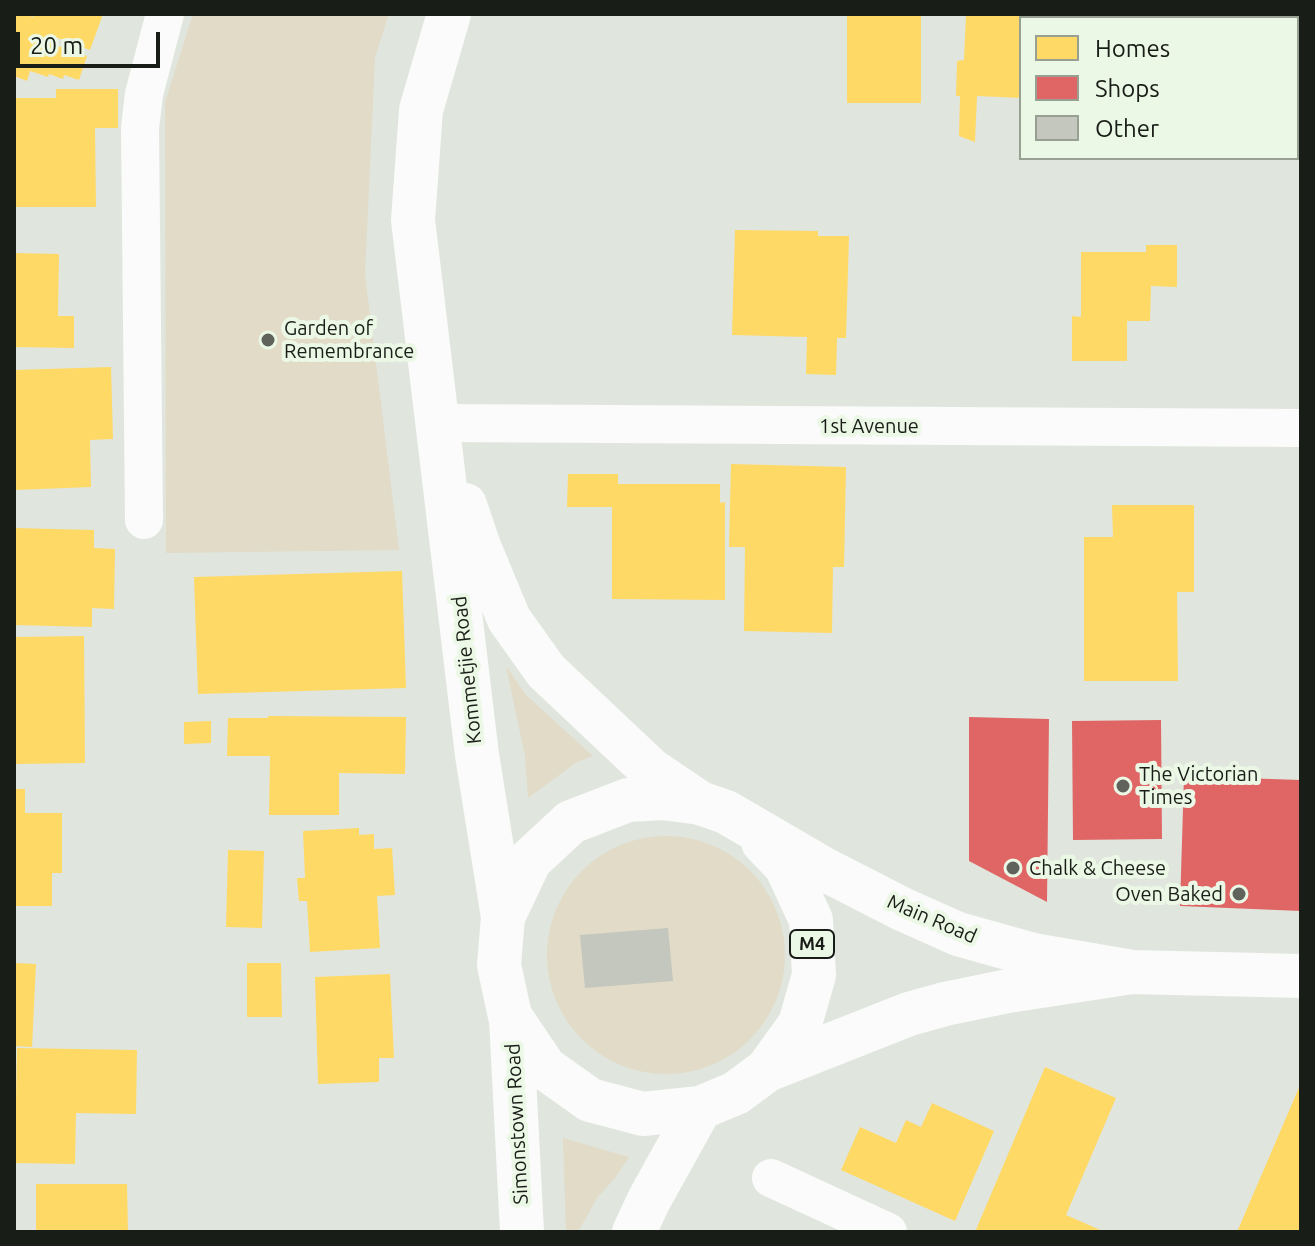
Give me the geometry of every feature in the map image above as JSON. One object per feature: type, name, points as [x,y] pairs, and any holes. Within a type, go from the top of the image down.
[{"type":"main road","name":"Kommetjie Road","points":[[449,14],[421,110],[413,220],[477,755],[503,917]]},
{"type":"main road","name":"Kommetjie Road","points":[[436,423],[478,544],[509,619],[518,632],[546,671],[595,719],[651,770],[700,803]]},
{"type":"main road","name":"Main Road","points":[[1132,972],[1008,991],[909,1014],[767,1070],[736,1093],[700,1108],[643,1114],[590,1100],[545,1068],[510,1016],[499,965],[503,917],[530,860],[571,822],[628,800],[663,798],[700,803],[726,812],[902,909],[958,934],[1033,955],[1132,972],[1301,976]]},
{"type":"main road","name":"Main Road","points":[[747,826],[786,866],[811,920],[814,975],[800,1024],[767,1070]]},
{"type":"main road","name":"Simonstown Road","points":[[510,1016],[522,1232]]},
{"type":"main road","points":[[634,1232],[700,1108]]},
{"type":"street","points":[[144,520],[140,128],[144,94],[165,14]]},
{"type":"street","name":"1st Avenue","points":[[436,423],[1301,428]]},
{"type":"street","points":[[771,1178],[888,1232]]},
{"type":"shaded area","points":[[193,14],[389,14],[375,57],[365,274],[399,550],[166,553],[165,102]]},
{"type":"shaded area","points":[[506,666],[526,695],[593,756],[577,762],[528,798],[525,756]]},
{"type":"shaded area","points":[[666,836],[689,838],[712,845],[750,871],[776,909],[783,932],[783,978],[776,1001],[750,1039],[712,1065],[689,1072],[666,1074],[643,1072],[620,1065],[582,1039],[556,1001],[549,978],[547,955],[549,932],[556,909],[582,871],[620,845],[643,838]]},
{"type":"shaded area","points":[[563,1138],[629,1157],[597,1198],[578,1232],[566,1232]]},
{"type":"building: Homes","points":[[14,14],[33,17],[35,14],[103,14],[90,50],[55,37],[52,44],[87,56],[79,80],[64,75],[63,79],[49,74],[48,77],[30,71],[27,81],[14,76]]},
{"type":"building: Homes","points":[[847,14],[921,14],[921,103],[847,103]]},
{"type":"building: Homes","points":[[966,14],[1040,14],[1019,16],[1019,98],[977,96],[975,142],[959,136],[957,61],[964,60]]},
{"type":"building: Homes","points":[[1080,14],[1173,14],[1173,16]]},
{"type":"building: Homes","points":[[1192,14],[1284,14],[1284,16]]},
{"type":"building: Homes","points":[[56,89],[118,89],[118,128],[95,128],[96,207],[14,207],[14,98],[56,98]]},
{"type":"building: Homes","points":[[1299,111],[1301,111],[1299,157]]},
{"type":"building: Homes","points":[[735,230],[818,231],[818,236],[849,236],[846,338],[837,338],[836,375],[806,374],[807,337],[732,335]]},
{"type":"building: Homes","points":[[1146,245],[1177,245],[1177,287],[1151,286],[1150,321],[1127,321],[1127,361],[1072,361],[1072,316],[1081,317],[1081,252],[1146,252]]},
{"type":"building: Homes","points":[[14,253],[59,254],[58,316],[74,316],[74,348],[14,347]]},
{"type":"building: Homes","points":[[111,367],[113,439],[90,440],[91,487],[14,490],[14,370]]},
{"type":"building: Homes","points":[[731,464],[846,467],[844,567],[833,567],[832,633],[744,631],[745,547],[729,547]]},
{"type":"building: Homes","points":[[568,474],[618,474],[618,484],[720,484],[720,503],[725,502],[725,600],[612,599],[612,507],[567,507]]},
{"type":"building: Homes","points":[[1112,505],[1194,505],[1194,592],[1177,592],[1178,681],[1084,681],[1084,537],[1113,537]]},
{"type":"building: Homes","points":[[14,528],[94,530],[94,548],[115,549],[114,609],[92,608],[92,627],[14,625]]},
{"type":"building: Homes","points":[[402,571],[406,688],[198,694],[194,577]]},
{"type":"building: Homes","points":[[84,636],[85,763],[14,764],[14,637]]},
{"type":"building: Homes","points":[[406,717],[405,774],[339,773],[339,815],[269,815],[270,756],[227,756],[228,718]]},
{"type":"building: Homes","points":[[211,721],[211,743],[184,744],[184,722]]},
{"type":"building: Homes","points":[[14,789],[25,789],[25,813],[62,813],[62,873],[52,873],[52,906],[14,906]]},
{"type":"building: Homes","points":[[359,828],[359,835],[374,834],[374,849],[392,848],[395,895],[377,896],[380,948],[310,952],[307,901],[299,901],[297,878],[305,878],[303,831]]},
{"type":"building: Homes","points":[[228,850],[264,851],[262,928],[226,927]]},
{"type":"building: Homes","points":[[14,963],[36,964],[32,1047],[14,1046]]},
{"type":"building: Homes","points":[[247,963],[281,963],[282,1017],[247,1017]]},
{"type":"building: Homes","points":[[390,974],[394,1058],[379,1058],[379,1082],[318,1084],[315,977]]},
{"type":"building: Homes","points":[[17,1048],[137,1050],[136,1114],[76,1113],[75,1164],[14,1163]]},
{"type":"building: Homes","points":[[1045,1067],[1116,1098],[1066,1215],[1105,1232],[975,1232]]},
{"type":"building: Homes","points":[[1301,1083],[1301,1232],[1237,1232]]},
{"type":"building: Homes","points":[[932,1103],[994,1131],[955,1221],[841,1170],[860,1127],[896,1143],[906,1120],[921,1127]]},
{"type":"building: Homes","points":[[36,1184],[127,1184],[128,1232],[36,1232]]},
{"type":"building: Shops","points":[[969,717],[1049,719],[1047,902],[969,861]]},
{"type":"building: Shops","points":[[1161,720],[1162,839],[1073,840],[1072,721]]},
{"type":"building: Shops","points":[[1184,776],[1301,780],[1301,911],[1180,906]]},
{"type":"building: Other","points":[[668,928],[673,981],[585,988],[580,935]]},
{"type":"place","name":"Garden of Remembrance","points":[[268,340]]},
{"type":"place","name":"The Victorian Times","points":[[1123,786]]},
{"type":"place","name":"Chalk & Cheese","points":[[1013,868]]},
{"type":"place","name":"Oven Baked","points":[[1239,894]]}]
